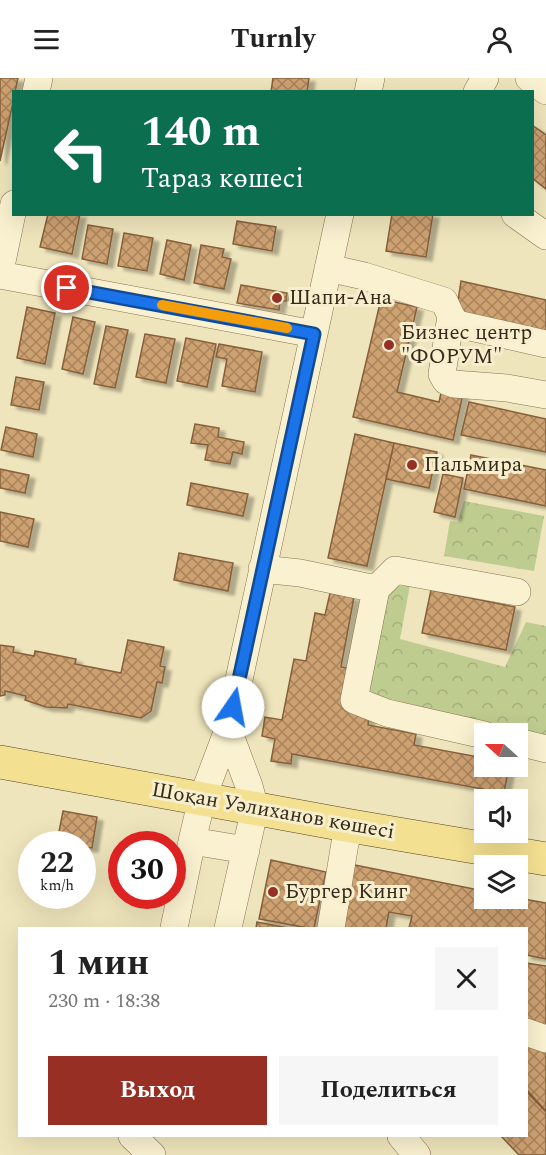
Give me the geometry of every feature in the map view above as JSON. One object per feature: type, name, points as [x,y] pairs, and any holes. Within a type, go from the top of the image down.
[{"type":"main road","name":"Шоқан Уәлиханов көшесі","points":[[0,762],[546,859]]},
{"type":"street","points":[[529,78],[546,91]]},
{"type":"street","points":[[12,214],[0,273],[314,334]]},
{"type":"street","points":[[174,927],[202,799],[228,730],[340,216]]},
{"type":"street","points":[[518,216],[546,236]]},
{"type":"street","points":[[328,268],[364,276],[444,301],[457,324],[546,344]]},
{"type":"street","points":[[451,316],[442,374],[446,381],[454,384],[546,394]]},
{"type":"street","points":[[262,569],[300,573],[376,589]]},
{"type":"street","points":[[474,733],[387,713],[354,700],[376,589],[395,570],[517,592]]},
{"type":"street","points":[[228,730],[255,808],[228,927]]},
{"type":"street","points":[[528,744],[546,749]]},
{"type":"street","points":[[331,927],[345,843],[351,826]]},
{"type":"street","points":[[192,841],[246,850]]},
{"type":"street","points":[[528,1033],[546,1039]]},
{"type":"street","points":[[128,1155],[132,1137]]},
{"type":"street","points":[[133,1137],[152,1155]]},
{"type":"street","points":[[402,1137],[417,1155]]},
{"type":"green space","points":[[464,501],[544,516],[534,571],[444,556],[450,521],[458,522]]},
{"type":"green space","points":[[410,585],[400,639],[505,667],[526,622],[546,626],[546,739],[528,734],[528,723],[484,723],[363,692],[384,588]]},
{"type":"building","points":[[0,78],[18,78],[15,90],[12,90],[12,107],[0,161]]},
{"type":"building","points":[[273,78],[309,78],[307,90],[271,90]]},
{"type":"building","points":[[534,126],[546,135],[546,189],[534,180]]},
{"type":"building","points":[[48,216],[80,216],[72,254],[40,247]]},
{"type":"building","points":[[392,216],[433,216],[426,257],[386,251]]},
{"type":"building","points":[[237,221],[276,227],[272,251],[233,244]]},
{"type":"building","points":[[88,225],[113,229],[107,264],[82,259]]},
{"type":"building","points":[[124,233],[153,238],[147,271],[118,266]]},
{"type":"building","points":[[167,240],[191,245],[184,280],[160,274]]},
{"type":"building","points":[[201,245],[224,249],[222,257],[231,259],[224,289],[194,283]]},
{"type":"building","points":[[461,281],[546,300],[546,334],[456,314]]},
{"type":"building","points":[[241,285],[287,293],[286,301],[280,301],[279,310],[237,303]]},
{"type":"building","name":"Бизнес центр \"ФОРУМ\"","points":[[381,299],[417,307],[397,392],[439,402],[443,384],[464,389],[453,440],[353,417]]},
{"type":"building","points":[[27,307],[55,313],[45,364],[17,358]]},
{"type":"building","points":[[73,317],[95,322],[83,374],[62,369]]},
{"type":"building","points":[[106,326],[128,330],[115,388],[94,384]]},
{"type":"building","points":[[145,334],[175,339],[166,383],[136,377]]},
{"type":"building","points":[[186,338],[216,344],[207,387],[177,381]]},
{"type":"building","points":[[219,344],[262,352],[255,392],[222,386],[227,359],[216,357]]},
{"type":"building","points":[[16,377],[44,382],[39,410],[11,405]]},
{"type":"building","points":[[469,402],[546,419],[546,452],[461,435]]},
{"type":"building","points":[[195,424],[219,428],[218,437],[244,442],[242,454],[233,452],[230,464],[205,460],[208,445],[191,443]]},
{"type":"building","points":[[6,427],[37,434],[33,457],[1,450]]},
{"type":"building","points":[[355,434],[394,443],[367,566],[328,558]]},
{"type":"building","name":"Пальмира","points":[[394,443],[437,452],[429,488],[386,479]]},
{"type":"building","points":[[471,455],[546,470],[546,506],[464,489]]},
{"type":"building","points":[[0,469],[29,475],[25,493],[0,488]]},
{"type":"building","points":[[443,474],[463,478],[455,517],[434,512]]},
{"type":"building","points":[[191,483],[248,494],[243,516],[187,505]]},
{"type":"building","points":[[0,512],[34,519],[28,547],[0,541]]},
{"type":"building","points":[[179,553],[233,563],[228,591],[174,580]]},
{"type":"building","points":[[431,590],[515,607],[506,650],[422,633]]},
{"type":"building","points":[[330,593],[354,597],[341,667],[353,669],[370,714],[368,725],[416,734],[414,745],[474,756],[474,777],[507,777],[505,789],[482,789],[292,754],[291,764],[271,761],[275,739],[262,736],[265,717],[282,720],[294,659],[306,661],[315,613],[325,615]]},
{"type":"building","points":[[128,640],[164,647],[160,666],[165,667],[162,683],[157,682],[151,711],[141,718],[68,704],[67,708],[46,707],[25,700],[26,696],[5,691],[5,695],[0,696],[0,645],[14,647],[13,652],[34,656],[35,651],[76,659],[75,664],[121,673]]},
{"type":"building","points":[[63,811],[97,817],[95,831],[59,831]]},
{"type":"building","points":[[271,860],[326,872],[314,927],[259,919]]},
{"type":"building","points":[[350,864],[474,889],[474,909],[528,909],[528,900],[546,903],[546,959],[528,955],[528,927],[409,927],[412,916],[389,912],[386,927],[337,927]]},
{"type":"building","points":[[257,922],[283,927],[256,927]]},
{"type":"building","points":[[528,963],[546,966],[546,1111],[528,1091]]},
{"type":"building","points":[[528,1093],[546,1112],[546,1155],[519,1155],[502,1137],[528,1137]]},
{"type":"slow traffic","points":[[162,305],[287,328]]},
{"type":"place","name":"Шапи-Ана","points":[[277,298]]},
{"type":"place","name":"Бизнес центр \"ФОРУМ\"","points":[[389,345]]},
{"type":"place","name":"Пальмира","points":[[412,465]]},
{"type":"place","name":"Бургер Кинг","points":[[273,892]]},
{"type":"route","points":[[67,288],[314,334],[233,707]]}]
